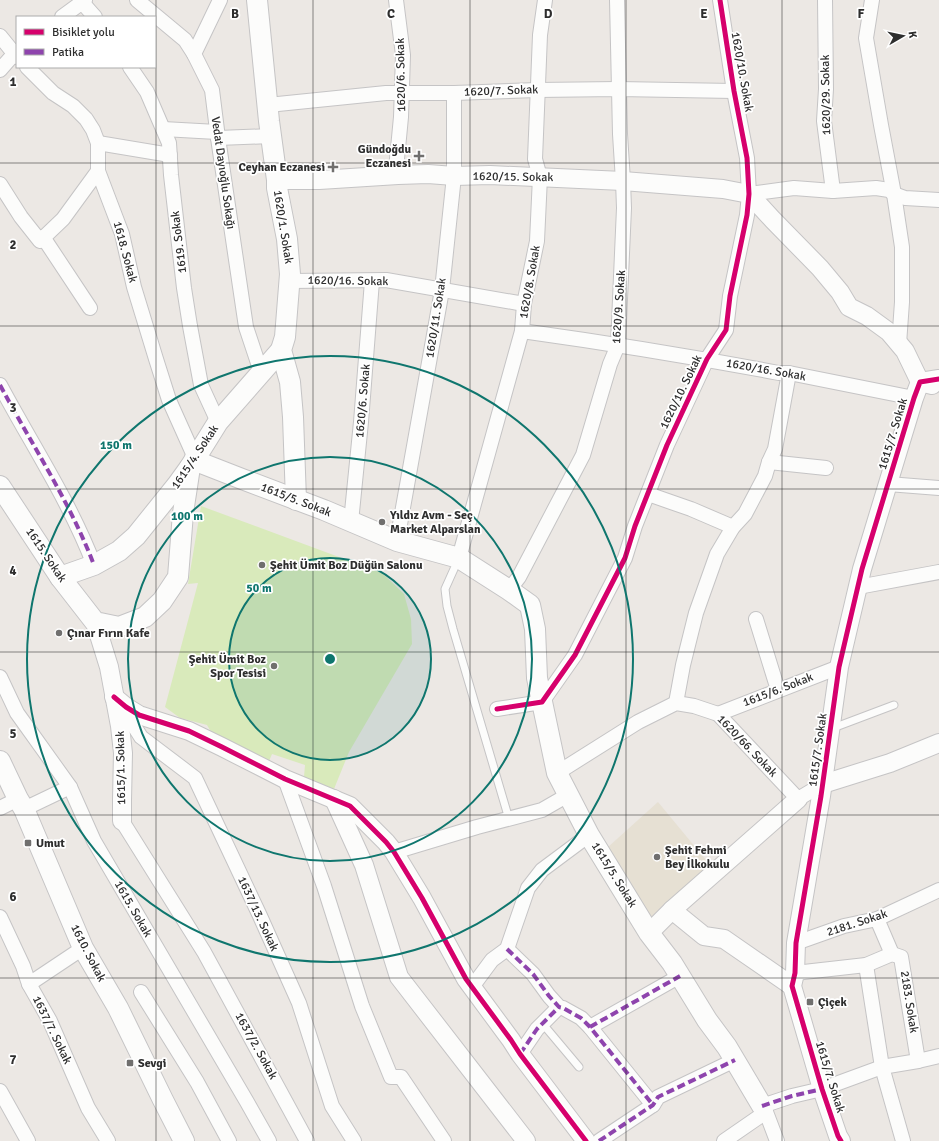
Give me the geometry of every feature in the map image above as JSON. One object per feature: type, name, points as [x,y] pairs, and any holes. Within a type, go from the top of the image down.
[{"type":"main road","name":"1620/1. Sokak","points":[[257,0],[277,188],[287,239],[290,274],[285,337],[280,350]]},
{"type":"main road","name":"1615/4. Sokak","points":[[60,577],[94,565],[119,551],[136,536],[157,511],[193,462],[218,422],[280,350]]},
{"type":"main road","points":[[280,350],[290,382],[293,417],[296,500]]},
{"type":"main road","name":"1615/5. Sokak","points":[[193,462],[201,463],[324,510],[397,540],[459,558],[510,590],[530,605],[535,629],[538,678],[557,773],[590,835],[649,933],[672,963],[707,1020],[727,1047],[764,1109]]},
{"type":"main road","points":[[95,622],[119,627],[145,617],[162,601],[178,577],[184,513],[193,462]]},
{"type":"main road","name":"1615. Sokak","points":[[0,486],[60,577],[95,622]]},
{"type":"main road","name":"1610. Sokak","points":[[0,761],[21,804],[83,948],[118,1008],[184,1141]]},
{"type":"street","name":"Vedat Dayıoğlu Sokağı","points":[[137,0],[185,40],[194,54],[212,90],[217,134],[246,327],[261,372]]},
{"type":"street","points":[[194,54],[220,0]]},
{"type":"street","name":"1620/6. Sokak","points":[[396,0],[403,55],[401,117],[396,169],[398,175]]},
{"type":"street","name":"1620/8. Sokak","points":[[459,558],[522,331],[524,304],[537,241],[540,177],[535,159],[537,90],[540,34],[545,0]]},
{"type":"street","name":"1620/9. Sokak","points":[[510,590],[519,577],[583,455],[610,364],[618,344],[623,263],[624,181],[618,89],[617,0]]},
{"type":"street","name":"1620/10. Sokak","points":[[542,702],[575,655],[625,558],[635,526],[667,444],[707,359],[726,330],[730,296],[750,194],[747,158],[734,91],[720,0]]},
{"type":"street","name":"1620/29. Sokak","points":[[825,0],[826,89],[824,121],[833,190]]},
{"type":"street","points":[[872,0],[866,38],[902,247],[902,302],[899,344]]},
{"type":"street","points":[[63,16],[83,1],[94,16]]},
{"type":"street","points":[[0,36],[16,54],[0,70]]},
{"type":"street","name":"1618. Sokak","points":[[28,68],[53,93],[72,106],[86,119],[93,130],[98,143],[98,171],[122,234],[134,287],[169,400],[193,462]]},
{"type":"street","name":"1619. Sokak","points":[[131,68],[148,92],[169,143],[184,288],[201,385],[218,422]]},
{"type":"street","name":"1620/7. Sokak","points":[[268,105],[386,93],[618,89],[734,91]]},
{"type":"street","name":"1620/11. Sokak","points":[[397,540],[442,290],[454,176],[454,93]]},
{"type":"street","points":[[163,129],[217,134],[271,136]]},
{"type":"street","points":[[98,143],[170,155]]},
{"type":"street","points":[[42,239],[63,219],[98,171]]},
{"type":"street","name":"1620/15. Sokak","points":[[277,180],[319,180],[428,174],[454,176],[490,175],[624,181],[723,189],[750,194],[794,188],[833,190],[876,188],[889,190],[904,198],[939,200]]},
{"type":"street","points":[[0,184],[21,217],[42,239],[90,308]]},
{"type":"street","points":[[750,194],[820,268],[840,292],[849,307],[867,316],[889,332],[905,351],[917,390]]},
{"type":"street","name":"1620/6. Sokak","points":[[351,522],[361,422],[372,280]]},
{"type":"street","name":"1620/16. Sokak","points":[[290,281],[386,280],[524,304]]},
{"type":"street","name":"1620/16. Sokak","points":[[522,331],[618,344],[779,373],[789,373],[917,390]]},
{"type":"street","points":[[557,773],[638,722],[676,703],[683,665],[696,613],[717,554],[752,502],[765,476],[775,449],[789,373]]},
{"type":"street","points":[[917,390],[939,379]]},
{"type":"street","points":[[0,386],[66,504],[94,565]]},
{"type":"street","points":[[917,390],[939,388]]},
{"type":"street","name":"1615/7. Sokak","points":[[842,1141],[838,1136],[822,1089],[793,980],[796,943],[823,784],[839,667],[862,569],[917,390]]},
{"type":"street","points":[[769,462],[826,468]]},
{"type":"street","points":[[888,484],[939,488]]},
{"type":"street","points":[[648,494],[691,509],[734,527]]},
{"type":"street","points":[[858,588],[939,572]]},
{"type":"street","points":[[756,619],[778,690]]},
{"type":"street","name":"1615/1. Sokak","points":[[95,622],[109,667],[120,726],[123,753],[122,821]]},
{"type":"street","name":"1615/6. Sokak","points":[[718,714],[839,667]]},
{"type":"street","name":"1615. Sokak","points":[[0,677],[17,713],[70,786],[94,841],[248,1102],[269,1141]]},
{"type":"street","points":[[114,697],[130,710],[139,715],[188,731],[285,779],[350,806],[394,852],[422,898],[472,988],[586,1141]]},
{"type":"street","points":[[497,709],[542,702]]},
{"type":"street","name":"1620/66. Sokak","points":[[676,703],[694,706],[718,714],[798,799]]},
{"type":"street","name":"1637/13. Sokak","points":[[130,710],[134,726],[141,737],[195,778],[260,916],[298,1003],[332,1106],[354,1141]]},
{"type":"street","points":[[649,933],[672,910],[798,799],[823,784],[890,763],[939,743]]},
{"type":"street","points":[[285,779],[324,886],[362,1006],[391,1077],[401,1077],[444,1141]]},
{"type":"street","points":[[0,808],[21,804],[70,786]]},
{"type":"street","points":[[394,852],[477,827],[542,810],[568,795]]},
{"type":"street","points":[[334,799],[364,865],[399,977],[526,1141]]},
{"type":"street","name":"1637/2. Sokak","points":[[122,821],[204,952],[307,1141]]},
{"type":"street","points":[[472,988],[492,960],[507,949],[528,888],[542,870],[590,835]]},
{"type":"street","name":"2181. Sokak","points":[[796,943],[844,926],[877,919],[939,890]]},
{"type":"street","points":[[672,910],[704,936],[724,939],[793,980],[866,965],[892,954],[877,919]]},
{"type":"street","name":"1637/7. Sokak","points":[[0,917],[23,966],[29,984],[50,1021],[88,1108],[108,1141]]},
{"type":"street","points":[[29,984],[83,948]]},
{"type":"street","points":[[507,949],[533,974],[559,1007],[581,1018],[590,1026],[653,1105]]},
{"type":"street","name":"2183. Sokak","points":[[892,954],[901,957],[918,1061]]},
{"type":"street","points":[[866,965],[882,1067],[903,1141]]},
{"type":"street","points":[[590,1026],[680,976]]},
{"type":"street","points":[[141,992],[198,1082],[230,1141]]},
{"type":"street","points":[[520,1054],[537,1029],[559,1007]]},
{"type":"street","points":[[724,1141],[764,1109],[792,1096],[822,1089],[882,1067],[939,1056]]},
{"type":"street","points":[[599,1141],[653,1105],[658,1097],[735,1060]]},
{"type":"street","points":[[0,1091],[28,1141]]},
{"type":"street","name":"1615/5. Sokak","points":[[764,1109],[777,1141]]},
{"type":"lane","points":[[459,558],[445,589],[447,606],[509,819]]},
{"type":"lane","points":[[830,729],[894,705]]},
{"type":"lane","points":[[542,1023],[579,1067]]},
{"type":"shaded area","name":"Şehit Fehmi Bey İlkokulu","points":[[658,802],[710,865],[653,926],[607,848]]},
{"type":"green space","points":[[201,506],[382,573],[404,594],[411,619],[412,644],[349,752],[334,789],[304,777],[305,765],[272,754],[267,766],[214,737],[207,725],[180,718],[165,707],[198,583],[188,584]]},
{"type":"marked path","points":[[0,385],[62,496],[74,519],[94,565]]},
{"type":"marked path","points":[[507,949],[533,974],[559,1007],[581,1018],[590,1027],[653,1105]]},
{"type":"marked path","points":[[590,1027],[680,976]]},
{"type":"marked path","points":[[520,1054],[537,1029],[559,1007]]},
{"type":"marked path","points":[[599,1141],[653,1105],[658,1097],[735,1060]]},
{"type":"marked path","points":[[762,1106],[792,1096],[822,1089]]},
{"type":"cycle path","points":[[497,709],[542,702],[575,655],[625,558],[635,526],[667,445],[707,359],[726,330],[730,296],[747,215],[749,194],[747,158],[734,91],[720,0]]},
{"type":"cycle path","points":[[841,1141],[822,1089],[792,986],[795,973],[796,943],[821,796],[839,667],[862,569],[920,382],[939,379]]},
{"type":"cycle path","points":[[114,697],[139,715],[189,731],[285,779],[350,806],[394,852],[422,898],[466,979],[520,1054],[586,1141]]},
{"type":"place","name":"Gündoğdu Eczanesi","points":[[419,156]]},
{"type":"place","name":"Ceyhan Eczanesi","points":[[333,167]]},
{"type":"place","name":"Yıldız Avm - Seç Market Alparslan","points":[[382,522]]},
{"type":"place","name":"Şehit Ümit Boz Düğün Salonu","points":[[262,565]]},
{"type":"place","name":"Çınar Fırın Kafe","points":[[59,633]]},
{"type":"place","name":"Şehit Ümit Boz Spor Tesisi","points":[[274,666]]},
{"type":"place","name":"Umut","points":[[28,843]]},
{"type":"place","name":"Şehit Fehmi Bey İlkokulu","points":[[657,857]]},
{"type":"place","name":"Çiçek","points":[[810,1002]]},
{"type":"place","name":"Sevgi","points":[[130,1063]]}]
